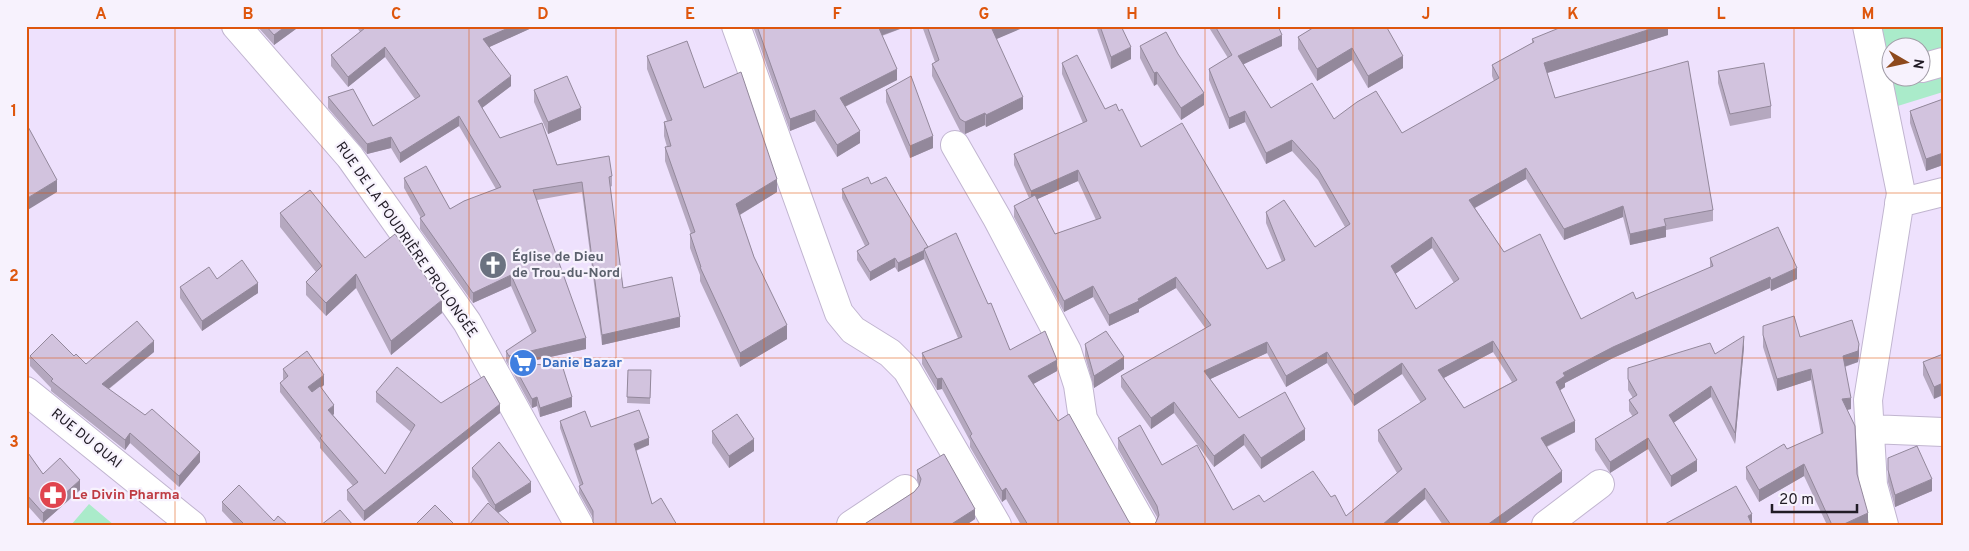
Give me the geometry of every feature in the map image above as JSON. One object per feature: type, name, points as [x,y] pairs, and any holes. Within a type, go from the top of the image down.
[{"type":"street","name":"RUE DE LA POUDRIÈRE PROLONGÉE","points":[[236,26],[350,157],[467,322],[579,525]]},
{"type":"street","points":[[736,26],[839,313],[853,330],[890,353],[907,370],[997,525]]},
{"type":"street","points":[[1867,26],[1882,73]]},
{"type":"street","points":[[1884,525],[1873,485],[1868,400],[1901,193],[1885,88]]},
{"type":"street","points":[[955,145],[1067,350],[1078,385],[1082,420],[1143,525]]},
{"type":"street","points":[[1899,203],[1943,192]]},
{"type":"street","name":"RUE DU QUAI","points":[[26,391],[192,525]]},
{"type":"street","points":[[1870,429],[1943,432]]},
{"type":"street","points":[[1546,525],[1600,484]]},
{"type":"street","points":[[851,525],[906,489]]},
{"type":"green space","points":[[1873,26],[1943,26],[1943,92],[1888,109],[1884,88],[1932,88],[1932,38],[1882,38],[1882,76]]},
{"type":"green space","points":[[89,504],[114,525],[71,525]]},
{"type":"building","points":[[266,26],[286,26],[274,35]]},
{"type":"building","points":[[363,26],[513,26],[483,39],[511,76],[478,101],[500,138],[542,123],[557,165],[609,156],[612,176],[609,177],[623,288],[672,277],[680,317],[602,335],[582,182],[533,190],[586,338],[509,356],[506,351],[536,331],[511,275],[473,293],[420,218],[425,215],[404,178],[426,166],[450,209],[464,201],[501,187],[459,116],[400,153],[391,137],[367,144],[328,97],[353,89],[373,126],[420,96],[385,47],[348,77],[331,55],[365,28]]},
{"type":"building","points":[[757,26],[878,26],[897,69],[840,98],[860,131],[837,145],[815,110],[790,119]]},
{"type":"building","points":[[927,26],[999,26],[992,29],[1023,97],[986,115],[985,113],[965,122],[960,119],[932,64],[939,60]]},
{"type":"building","points":[[1100,26],[1121,26],[1131,47],[1111,57]]},
{"type":"building","points":[[1215,26],[1278,26],[1282,35],[1238,56],[1271,108],[1312,83],[1334,119],[1376,91],[1402,133],[1499,78],[1492,65],[1534,42],[1532,39],[1564,26],[1660,26],[1544,63],[1555,98],[1688,61],[1713,210],[1664,219],[1666,226],[1630,234],[1623,206],[1564,229],[1526,168],[1469,200],[1504,252],[1540,234],[1581,319],[1633,292],[1636,299],[1713,266],[1710,258],[1778,227],[1797,268],[1771,280],[1770,277],[1613,347],[1563,373],[1565,376],[1556,382],[1575,421],[1541,438],[1562,471],[1487,525],[1451,525],[1425,488],[1382,525],[1154,525],[1159,515],[1157,506],[1118,438],[1140,425],[1162,465],[1197,445],[1233,510],[1259,495],[1264,502],[1313,471],[1331,497],[1335,495],[1346,516],[1402,469],[1378,430],[1426,399],[1402,363],[1354,395],[1327,352],[1286,376],[1267,342],[1204,371],[1239,418],[1285,392],[1305,429],[1261,458],[1244,434],[1214,456],[1174,402],[1151,418],[1121,376],[1211,325],[1176,277],[1138,299],[1139,301],[1109,315],[1093,286],[1064,301],[1014,206],[1035,195],[1055,234],[1101,218],[1078,170],[1031,191],[1014,154],[1087,121],[1062,63],[1077,55],[1105,109],[1116,104],[1119,111],[1122,109],[1141,147],[1182,123],[1267,269],[1285,260],[1266,212],[1284,200],[1315,247],[1350,224],[1318,169],[1292,140],[1266,153],[1245,111],[1229,118],[1209,69],[1232,55]],"holes":[[[1432,237],[1459,279],[1416,309],[1391,266]],[[1493,341],[1517,380],[1464,408],[1438,370]]]},
{"type":"building","points":[[1316,26],[1386,26],[1403,56],[1368,76],[1352,48],[1317,69],[1298,37]]},
{"type":"building","points":[[1166,32],[1204,93],[1181,108],[1157,72],[1154,73],[1140,46]]},
{"type":"building","points":[[687,41],[704,88],[741,72],[777,179],[736,204],[754,257],[787,325],[740,353],[700,267],[690,234],[695,232],[665,147],[671,146],[664,122],[672,120],[647,56]]},
{"type":"building","points":[[1764,63],[1771,106],[1730,114],[1718,71]]},
{"type":"building","points":[[567,76],[581,108],[548,122],[534,90]]},
{"type":"building","points":[[911,76],[933,136],[910,146],[886,90]]},
{"type":"building","points":[[1943,99],[1943,153],[1926,159],[1910,111]]},
{"type":"building","points":[[26,123],[57,180],[26,199]]},
{"type":"building","points":[[868,177],[871,184],[886,177],[928,247],[898,263],[895,258],[870,272],[857,251],[869,244],[842,189]]},
{"type":"building","points":[[310,190],[365,258],[395,234],[442,300],[391,341],[356,274],[326,303],[306,282],[322,266],[280,213]]},
{"type":"building","points":[[956,233],[988,304],[991,303],[1010,350],[1045,331],[1057,360],[1028,376],[1058,421],[1069,414],[1129,522],[1133,525],[1028,525],[1006,488],[1002,491],[970,436],[972,434],[942,378],[937,379],[922,353],[962,337],[924,249]]},
{"type":"building","points":[[242,260],[258,283],[202,321],[180,287],[209,267],[217,279]]},
{"type":"building","points":[[1794,316],[1800,337],[1852,320],[1859,344],[1858,351],[1843,356],[1851,398],[1842,399],[1855,426],[1857,474],[1868,513],[1842,525],[1832,525],[1804,464],[1759,490],[1746,467],[1784,444],[1787,449],[1823,433],[1811,369],[1777,379],[1763,335],[1763,326]]},
{"type":"building","points":[[137,321],[154,341],[102,384],[145,415],[152,409],[200,452],[179,476],[130,433],[125,440],[51,381],[53,379],[30,356],[52,334],[74,356],[76,354],[86,364]]},
{"type":"building","points":[[1106,331],[1124,357],[1094,376],[1085,344]]},
{"type":"building","points":[[1744,336],[1735,433],[1711,386],[1669,415],[1697,460],[1671,476],[1648,438],[1610,462],[1595,439],[1638,413],[1629,400],[1637,395],[1628,379],[1628,368],[1710,343],[1715,354]]},
{"type":"building","points":[[307,351],[324,375],[308,387],[312,392],[320,386],[334,405],[328,410],[385,474],[415,425],[376,392],[397,367],[441,403],[484,376],[500,404],[364,511],[347,490],[358,482],[320,438],[322,436],[280,383],[288,376],[283,369]]},
{"type":"building","points":[[1943,354],[1943,383],[1934,387],[1923,362]]},
{"type":"building","points":[[513,364],[562,365],[572,397],[540,408],[537,397],[532,399]]},
{"type":"building","points":[[628,370],[651,370],[650,398],[627,397]]},
{"type":"building","points":[[639,410],[649,438],[634,444],[652,504],[661,498],[677,525],[595,525],[593,522],[593,511],[579,486],[583,484],[560,421],[585,411],[591,427]]},
{"type":"building","points":[[737,414],[754,439],[729,456],[712,431]]},
{"type":"building","points":[[499,442],[531,482],[495,505],[480,478],[472,468]]},
{"type":"building","points":[[1917,446],[1932,479],[1895,495],[1888,470],[1888,458]]},
{"type":"building","points":[[26,450],[43,474],[60,458],[80,480],[43,513],[26,494]]},
{"type":"building","points":[[944,454],[975,509],[950,525],[863,525],[914,492],[919,486],[921,479],[917,470]]},
{"type":"building","points":[[239,485],[274,521],[278,516],[288,525],[245,525],[222,502]]},
{"type":"building","points":[[1736,486],[1752,514],[1748,516],[1752,525],[1663,525]]},
{"type":"building","points":[[488,503],[511,525],[469,525]]},
{"type":"building","points":[[435,505],[455,525],[415,525]]},
{"type":"building","points":[[340,510],[353,525],[321,525]]},
{"type":"place","name":"Église de Dieu de Trou-du-Nord","points":[[493,265]]},
{"type":"place","name":"Danie Bazar","points":[[523,363]]},
{"type":"place","name":"Le Divin Pharma","points":[[53,495]]}]
